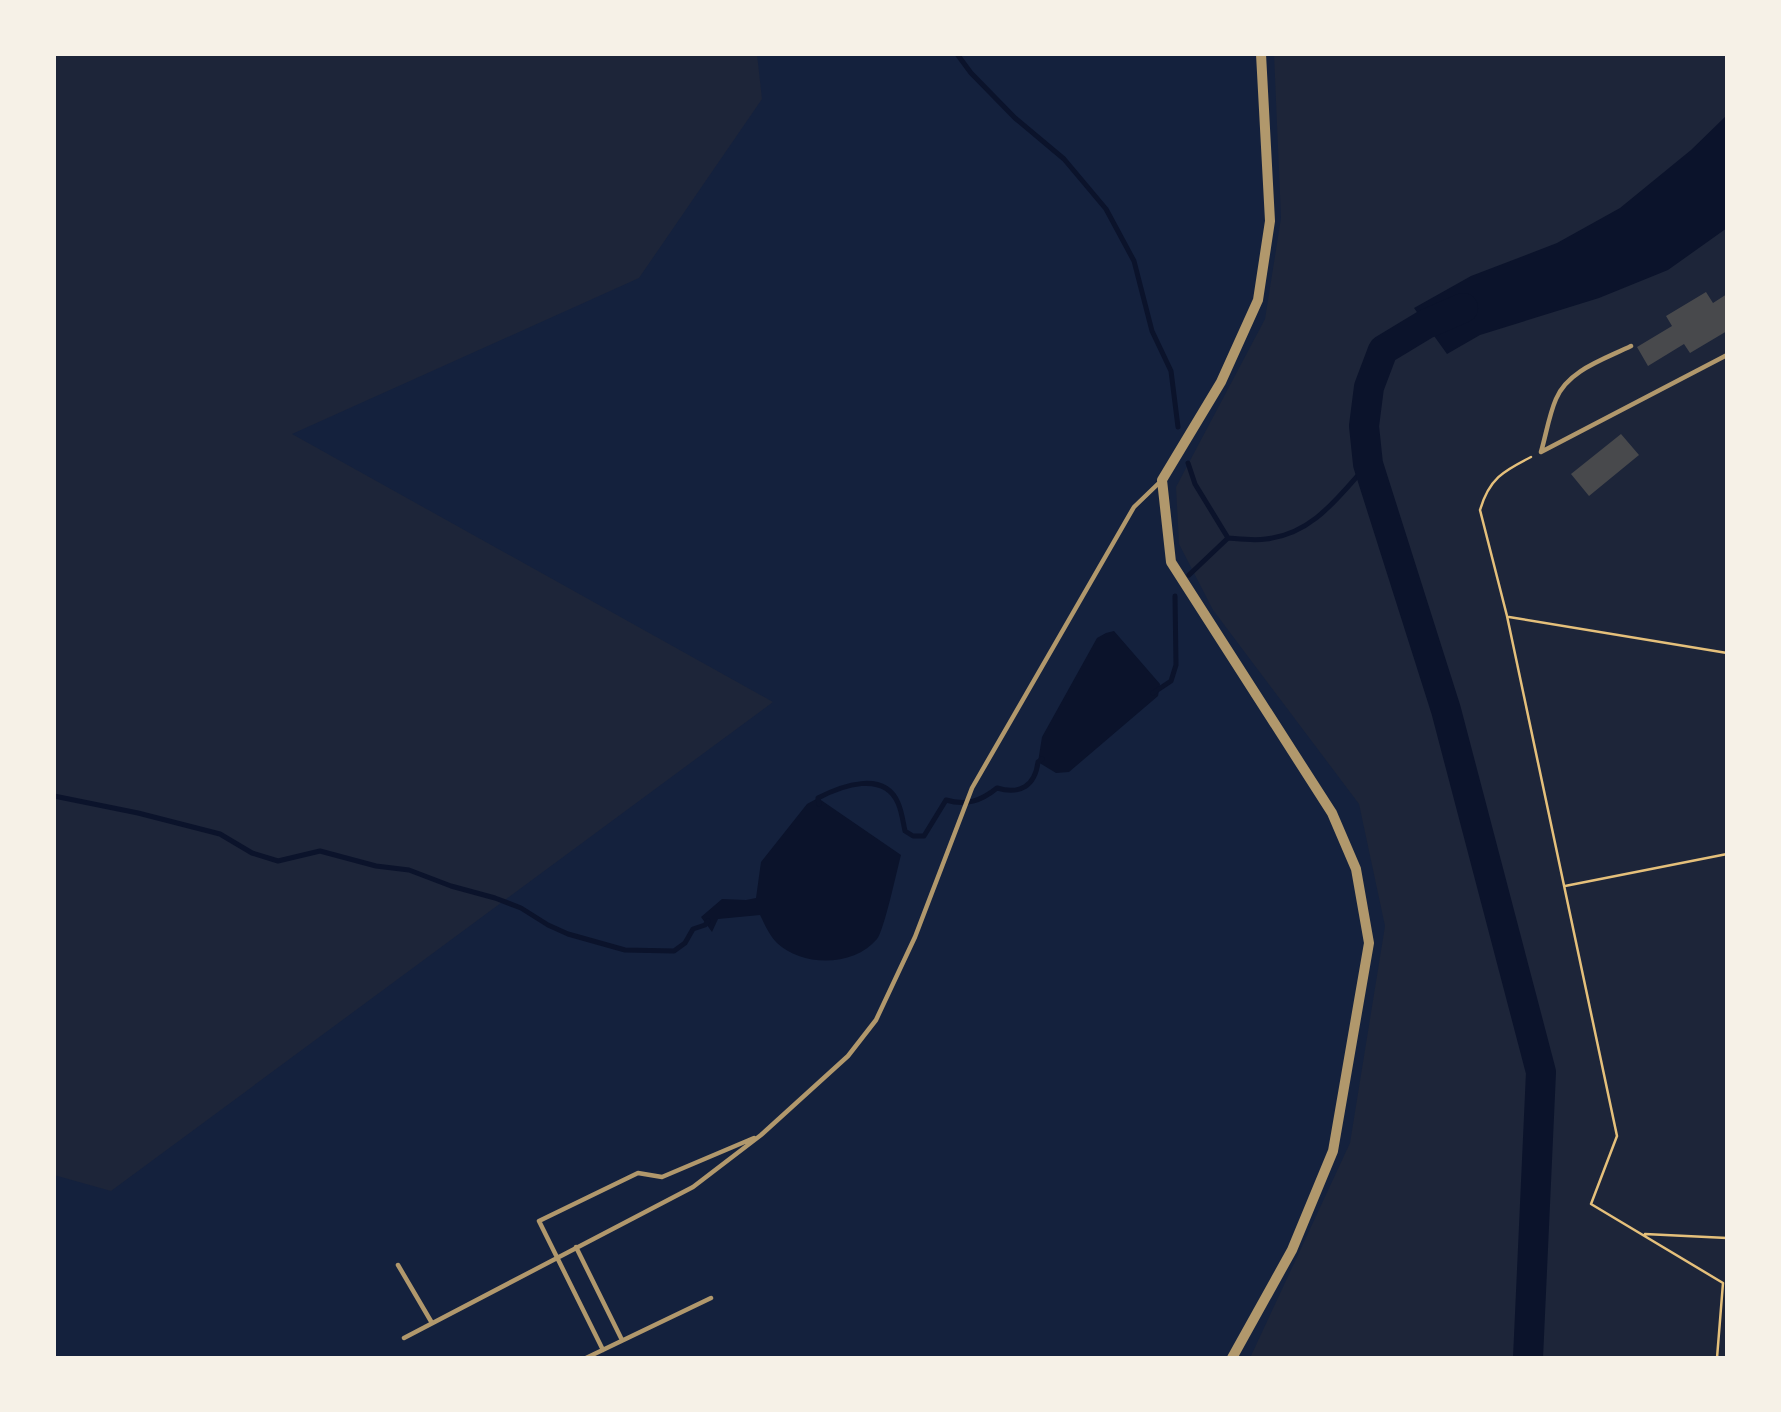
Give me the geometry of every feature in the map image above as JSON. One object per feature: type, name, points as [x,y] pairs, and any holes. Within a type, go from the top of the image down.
[{"type":"street","points":[[1232,1358],[1292,1250],[1332,1151],[1369,943],[1356,869],[1332,813],[1171,562],[1162,480],[1222,382],[1258,300],[1270,221],[1261,54]]},
{"type":"lane","points":[[1541,452],[1556,398],[1566,383],[1578,372],[1631,346]]},
{"type":"lane","points":[[1541,452],[1727,355]]},
{"type":"lane","points":[[404,1338],[693,1187],[761,1135],[848,1056],[876,1020],[915,937],[971,791],[1134,507],[1162,480]]},
{"type":"lane","points":[[603,1350],[539,1221],[638,1173],[662,1177],[761,1135]]},
{"type":"lane","points":[[576,1247],[622,1340]]},
{"type":"lane","points":[[398,1265],[432,1323]]},
{"type":"lane","points":[[586,1358],[710,1298]]},
{"type":"path","points":[[1541,452],[1507,469],[1494,479],[1484,496],[1480,510],[1507,616],[1617,1136],[1591,1204],[1723,1283],[1717,1358]]},
{"type":"path","points":[[1507,616],[1727,653]]},
{"type":"path","points":[[1565,886],[1727,854]]},
{"type":"path","points":[[1642,1234],[1727,1238]]},
{"type":"shaded area","points":[[54,54],[757,54],[762,99],[639,278],[292,434],[773,702],[111,1191],[54,1175]]},
{"type":"shaded area","points":[[1274,54],[1727,54],[1727,1358],[1250,1358],[1350,1143],[1385,926],[1359,804],[1213,610],[1179,544],[1176,487],[1265,319],[1281,218]]},
{"type":"shaded area","points":[[1727,115],[1727,228],[1668,270],[1599,298],[1480,335],[1447,354],[1414,308],[1471,276],[1557,243],[1620,208],[1691,150]]},
{"type":"shaded area","points":[[1114,631],[1160,684],[1158,696],[1069,772],[1056,773],[1038,762],[1042,737],[1097,638]]},
{"type":"shaded area","points":[[818,798],[901,855],[887,913],[877,939],[855,955],[842,959],[814,960],[788,951],[777,943],[760,915],[718,919],[712,932],[701,917],[722,899],[756,898],[761,862],[807,804]]},
{"type":"building","points":[[1706,292],[1713,303],[1727,294],[1727,331],[1690,353],[1684,344],[1648,366],[1637,347],[1672,326],[1666,316]]},
{"type":"building","points":[[1621,434],[1639,455],[1589,496],[1571,474]]},
{"type":"waterway","points":[[957,54],[971,73],[1015,118],[1064,159],[1106,209],[1134,261],[1152,331],[1171,371],[1178,427]]},
{"type":"waterway","points":[[1463,308],[1426,324],[1383,350],[1369,387],[1364,426],[1368,464],[1446,710],[1541,1072],[1528,1358]]},
{"type":"waterway","points":[[1188,463],[1195,484],[1228,538],[1252,540],[1283,536],[1311,522],[1335,501],[1368,464]]},
{"type":"waterway","points":[[1189,575],[1228,538]]},
{"type":"waterway","points":[[1153,693],[1171,681],[1176,665],[1175,596]]},
{"type":"waterway","points":[[819,804],[818,798],[838,789],[861,784],[883,787],[898,803],[905,831],[913,836],[924,836],[946,800],[967,802],[979,799],[997,788],[1013,790],[1025,787],[1034,777],[1038,762],[1042,759]]},
{"type":"waterway","points":[[54,796],[138,813],[220,834],[252,853],[278,861],[320,851],[376,866],[409,870],[521,908],[568,934],[625,950],[674,951],[685,943],[693,929],[705,925],[708,921]]}]
